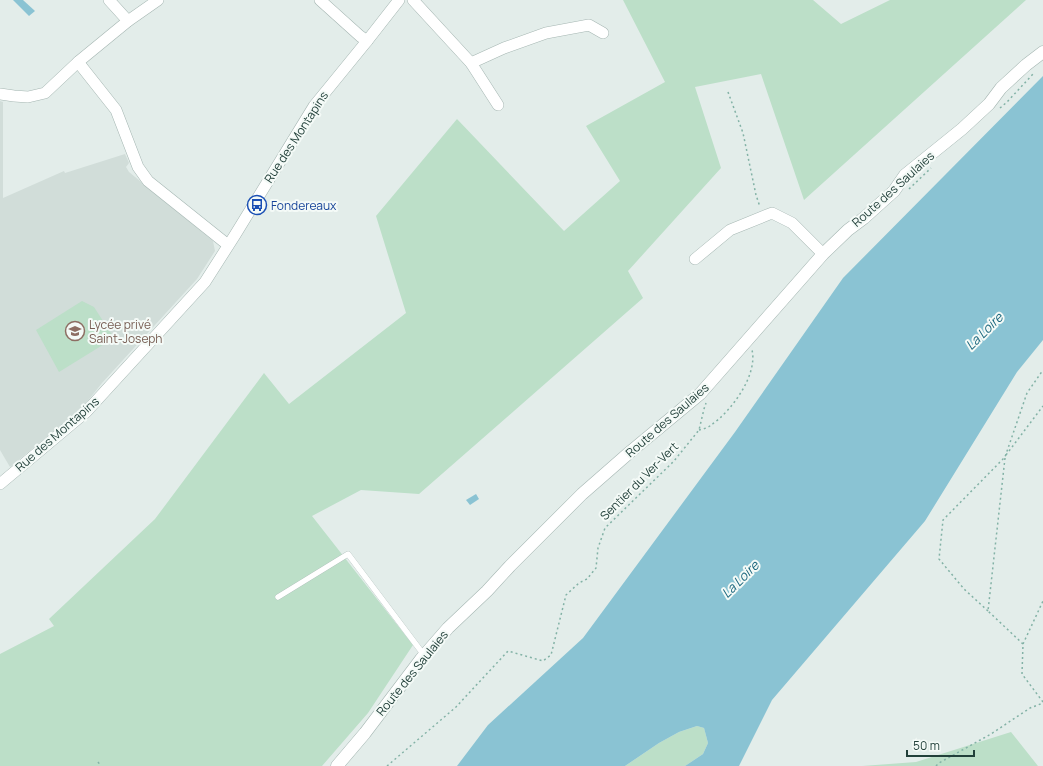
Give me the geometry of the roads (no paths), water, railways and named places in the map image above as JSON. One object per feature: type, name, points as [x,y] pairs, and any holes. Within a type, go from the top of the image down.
[{"type":"street","points":[[109,0],[128,21]]},
{"type":"street","points":[[0,94],[28,97],[45,93],[78,62],[128,21],[158,0]]},
{"type":"street","points":[[320,0],[367,41]]},
{"type":"street","name":"Rue des Montapins","points":[[0,484],[86,412],[205,282],[314,106],[399,0]]},
{"type":"street","points":[[412,0],[471,63],[498,105]]},
{"type":"street","points":[[471,63],[504,48],[546,33],[589,25],[603,33]]},
{"type":"street","name":"Route des Saulaies","points":[[336,766],[365,733],[424,655],[448,628],[582,494],[700,394],[823,254],[848,230],[894,191],[905,175],[962,129],[989,104],[1006,84],[1026,65],[1043,52]]},
{"type":"street","points":[[78,62],[116,110],[138,167],[148,181],[228,245]]},
{"type":"street","points":[[695,259],[730,230],[772,213],[792,223],[823,254]]},
{"type":"lane","points":[[278,597],[348,554],[424,655]]},
{"type":"water","points":[[13,0],[23,0],[35,11],[29,16]]},
{"type":"water","name":"La Loire","points":[[1043,76],[1043,340],[1017,372],[925,521],[772,700],[739,766],[685,766],[703,754],[708,743],[704,728],[697,726],[679,732],[659,743],[625,766],[457,766],[488,725],[583,638],[735,432],[843,278]]},
{"type":"water","points":[[476,494],[479,499],[470,505],[466,500]]},
{"type":"place","name":"Fondereaux","points":[[257,205]]},
{"type":"place","name":"Lycée privé Saint-Joseph","points":[[75,331]]}]
